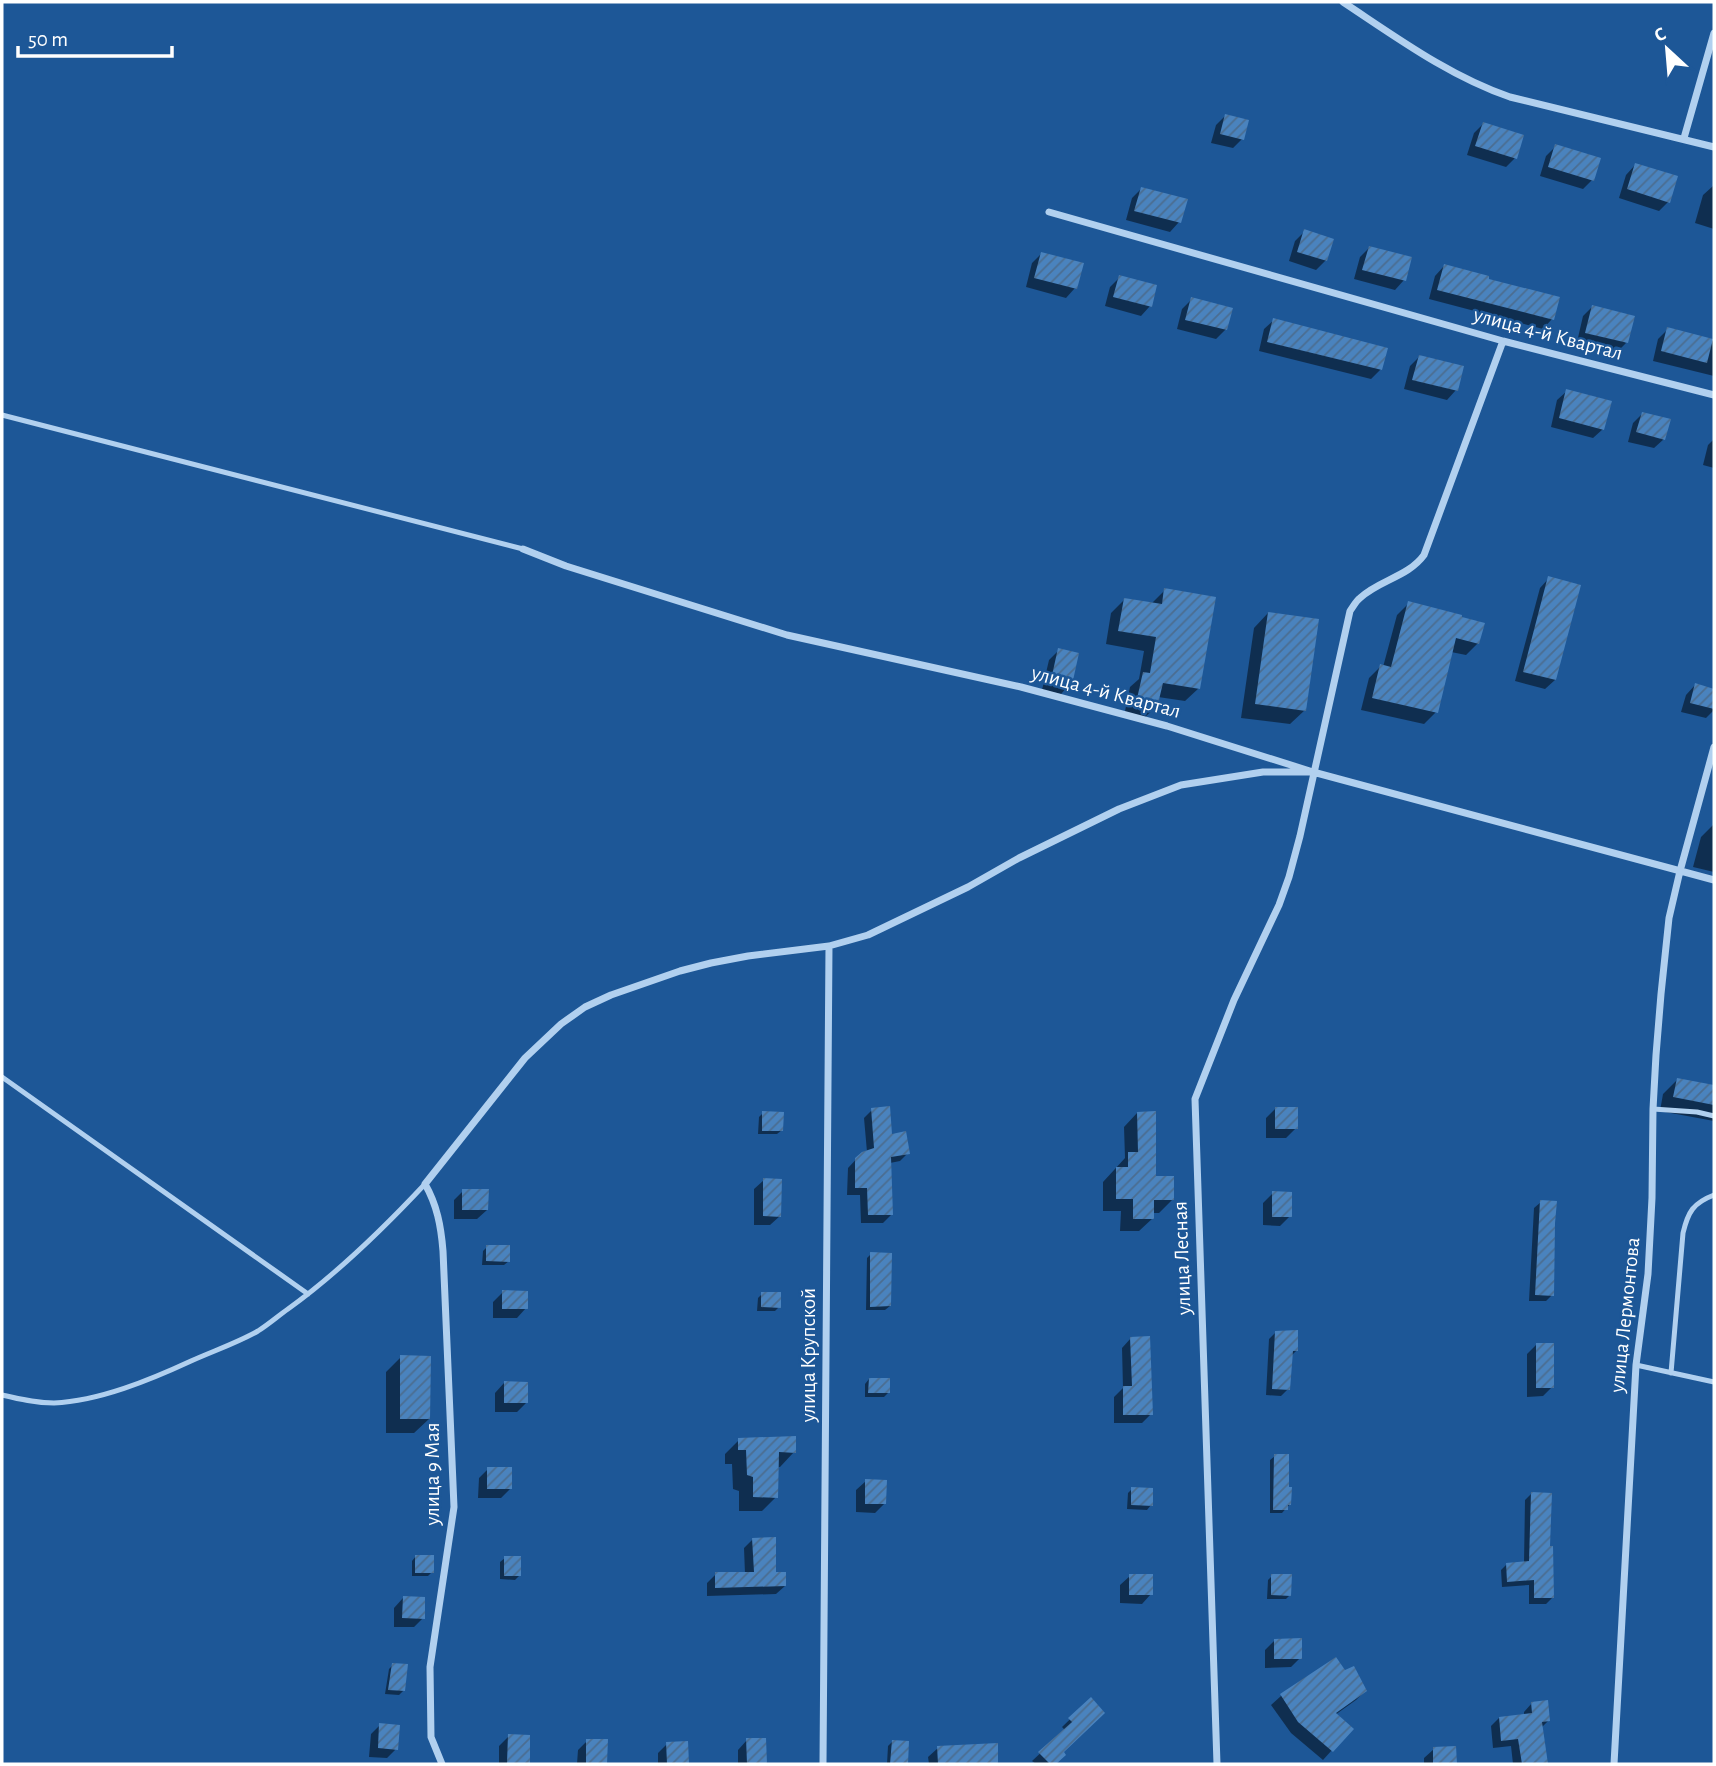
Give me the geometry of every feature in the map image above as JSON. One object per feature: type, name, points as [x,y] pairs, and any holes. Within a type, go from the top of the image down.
[{"type":"street","points":[[1343,2],[1433,61],[1490,90],[1714,146]]},
{"type":"street","points":[[1684,138],[1714,33]]},
{"type":"street","name":"улица 4-й Квартал","points":[[1049,212],[1503,341],[1714,396]]},
{"type":"street","name":"улица Лесная","points":[[1217,1764],[1195,1099],[1234,1000],[1279,905],[1300,836],[1350,611],[1358,599],[1418,564],[1424,555],[1503,341]]},
{"type":"street","name":"улица 4-й Квартал","points":[[523,549],[566,566],[787,635],[1021,687],[1167,726],[1314,772],[1714,880]]},
{"type":"street","points":[[1680,871],[1714,747]]},
{"type":"street","points":[[425,1184],[525,1058],[561,1024],[584,1007],[680,971],[711,963],[829,946],[868,935],[1119,809],[1181,785],[1263,772],[1314,772]]},
{"type":"street","name":"улица Лермонтова","points":[[1614,1764],[1636,1365],[1648,1274],[1654,1154],[1653,1109],[1663,972],[1669,918],[1680,871]]},
{"type":"street","name":"улица Крупской","points":[[823,1764],[829,946]]},
{"type":"street","name":"улица 9 Мая","points":[[425,1184],[434,1200],[441,1226],[454,1507],[429,1667],[431,1738],[442,1764]]},
{"type":"lane","points":[[2,415],[523,549]]},
{"type":"lane","points":[[2,1077],[308,1294]]},
{"type":"lane","points":[[1653,1109],[1714,1116]]},
{"type":"lane","points":[[2,1395],[53,1403],[77,1400],[164,1373],[258,1331],[308,1294],[366,1244],[425,1184]]},
{"type":"lane","points":[[1671,1373],[1685,1222],[1688,1214],[1699,1202],[1714,1195]]},
{"type":"lane","points":[[1636,1365],[1714,1382]]},
{"type":"building","points":[[1225,114],[1249,120],[1244,140],[1220,134]]},
{"type":"building","points":[[1483,122],[1524,135],[1517,159],[1475,146]]},
{"type":"building","points":[[1555,144],[1601,158],[1594,181],[1548,167]]},
{"type":"building","points":[[1635,163],[1678,176],[1670,203],[1627,189]]},
{"type":"building","points":[[1141,187],[1188,199],[1181,223],[1134,211]]},
{"type":"building","points":[[1304,229],[1334,239],[1327,261],[1297,252]]},
{"type":"building","points":[[1369,246],[1412,257],[1406,281],[1362,270]]},
{"type":"building","points":[[1041,252],[1084,263],[1077,289],[1034,278]]},
{"type":"building","points":[[1444,264],[1489,276],[1489,279],[1560,297],[1554,320],[1437,290]]},
{"type":"building","points":[[1119,275],[1157,285],[1152,307],[1113,297]]},
{"type":"building","points":[[1191,297],[1233,308],[1227,330],[1185,320]]},
{"type":"building","points":[[1592,305],[1635,316],[1628,343],[1585,333]]},
{"type":"building","points":[[1273,318],[1388,348],[1382,370],[1267,342]]},
{"type":"building","points":[[1667,327],[1713,339],[1707,363],[1661,351]]},
{"type":"building","points":[[1419,355],[1464,366],[1458,391],[1412,380]]},
{"type":"building","points":[[1566,389],[1612,401],[1604,430],[1559,418]]},
{"type":"building","points":[[1642,412],[1671,419],[1665,440],[1636,432]]},
{"type":"building","points":[[1548,576],[1581,585],[1556,680],[1523,672]]},
{"type":"building","points":[[1164,588],[1216,597],[1200,689],[1163,683],[1157,708],[1136,703],[1143,672],[1150,673],[1156,637],[1118,631],[1124,598],[1162,604]]},
{"type":"building","points":[[1408,601],[1485,623],[1479,644],[1456,638],[1438,713],[1372,698],[1380,664],[1391,667]]},
{"type":"building","points":[[1268,612],[1319,619],[1306,711],[1255,704]]},
{"type":"building","points":[[1058,648],[1079,653],[1072,685],[1051,680]]},
{"type":"building","points":[[1695,683],[1714,689],[1714,709],[1690,703]]},
{"type":"building","points":[[1677,1078],[1714,1085],[1714,1105],[1673,1097]]},
{"type":"building","points":[[890,1106],[892,1134],[906,1131],[910,1154],[891,1157],[893,1215],[868,1215],[867,1188],[855,1188],[855,1158],[874,1148],[871,1108]]},
{"type":"building","points":[[1275,1107],[1298,1107],[1298,1129],[1275,1129]]},
{"type":"building","points":[[762,1111],[784,1112],[783,1131],[762,1131]]},
{"type":"building","points":[[1156,1111],[1156,1176],[1174,1176],[1174,1200],[1154,1200],[1154,1219],[1133,1219],[1133,1199],[1116,1199],[1116,1167],[1128,1167],[1128,1152],[1138,1152],[1137,1112]]},
{"type":"building","points":[[763,1178],[782,1179],[781,1217],[763,1216]]},
{"type":"building","points":[[462,1189],[489,1189],[488,1210],[462,1210]]},
{"type":"building","points":[[1272,1191],[1292,1192],[1292,1217],[1272,1217]]},
{"type":"building","points":[[1540,1200],[1557,1201],[1554,1296],[1535,1295]]},
{"type":"building","points":[[486,1245],[510,1245],[510,1262],[486,1261]]},
{"type":"building","points":[[870,1252],[892,1253],[891,1306],[870,1307]]},
{"type":"building","points":[[502,1290],[528,1291],[528,1309],[502,1309]]},
{"type":"building","points":[[761,1292],[781,1292],[781,1308],[761,1307]]},
{"type":"building","points":[[1298,1330],[1298,1351],[1293,1351],[1290,1390],[1272,1389],[1275,1331]]},
{"type":"building","points":[[1150,1336],[1153,1415],[1123,1415],[1123,1386],[1132,1386],[1130,1337]]},
{"type":"building","points":[[1536,1343],[1554,1343],[1554,1388],[1536,1388]]},
{"type":"building","points":[[400,1355],[431,1356],[430,1419],[400,1419]]},
{"type":"building","points":[[869,1378],[890,1378],[890,1393],[868,1393]]},
{"type":"building","points":[[504,1381],[528,1382],[528,1403],[504,1403]]},
{"type":"building","points":[[796,1436],[796,1453],[779,1452],[778,1498],[753,1497],[753,1477],[747,1475],[746,1450],[738,1450],[738,1438]]},
{"type":"building","points":[[1274,1454],[1289,1454],[1289,1487],[1292,1487],[1288,1510],[1273,1510]]},
{"type":"building","points":[[487,1467],[512,1467],[512,1489],[487,1489]]},
{"type":"building","points":[[865,1479],[887,1480],[886,1504],[865,1504]]},
{"type":"building","points":[[1131,1487],[1153,1488],[1153,1506],[1131,1505]]},
{"type":"building","points":[[1531,1492],[1552,1493],[1550,1546],[1553,1546],[1554,1598],[1534,1598],[1534,1580],[1507,1582],[1506,1563],[1529,1561]]},
{"type":"building","points":[[776,1537],[776,1572],[786,1572],[786,1586],[715,1588],[715,1572],[754,1572],[752,1538]]},
{"type":"building","points":[[415,1555],[434,1555],[434,1573],[415,1573]]},
{"type":"building","points":[[504,1556],[521,1556],[521,1576],[504,1576]]},
{"type":"building","points":[[1129,1574],[1153,1574],[1153,1595],[1129,1595]]},
{"type":"building","points":[[1271,1574],[1292,1574],[1291,1596],[1271,1595]]},
{"type":"building","points":[[403,1596],[425,1597],[425,1619],[402,1618]]},
{"type":"building","points":[[1302,1638],[1302,1659],[1274,1659],[1274,1639]]},
{"type":"building","points":[[1336,1657],[1345,1670],[1354,1666],[1367,1691],[1336,1713],[1354,1729],[1333,1752],[1298,1722],[1280,1694]]},
{"type":"building","points":[[392,1663],[408,1664],[405,1691],[388,1690]]},
{"type":"building","points":[[1091,1697],[1105,1713],[1064,1752],[1066,1755],[1056,1764],[1050,1764],[1038,1752],[1072,1722],[1068,1718]]},
{"type":"building","points":[[1548,1700],[1550,1721],[1542,1722],[1548,1764],[1522,1764],[1518,1739],[1501,1741],[1499,1717],[1532,1713],[1531,1702]]},
{"type":"building","points":[[379,1723],[400,1725],[398,1750],[378,1748]]},
{"type":"building","points":[[508,1734],[530,1735],[530,1764],[507,1763]]},
{"type":"building","points":[[746,1738],[766,1738],[767,1764],[747,1764]]},
{"type":"building","points":[[586,1739],[608,1739],[607,1764],[586,1764]]},
{"type":"building","points":[[892,1740],[909,1741],[908,1764],[890,1764]]},
{"type":"building","points":[[688,1741],[689,1764],[667,1764],[666,1742]]},
{"type":"building","points":[[998,1743],[998,1764],[938,1764],[937,1746]]},
{"type":"building","points":[[1456,1746],[1457,1764],[1433,1764],[1433,1747]]}]
